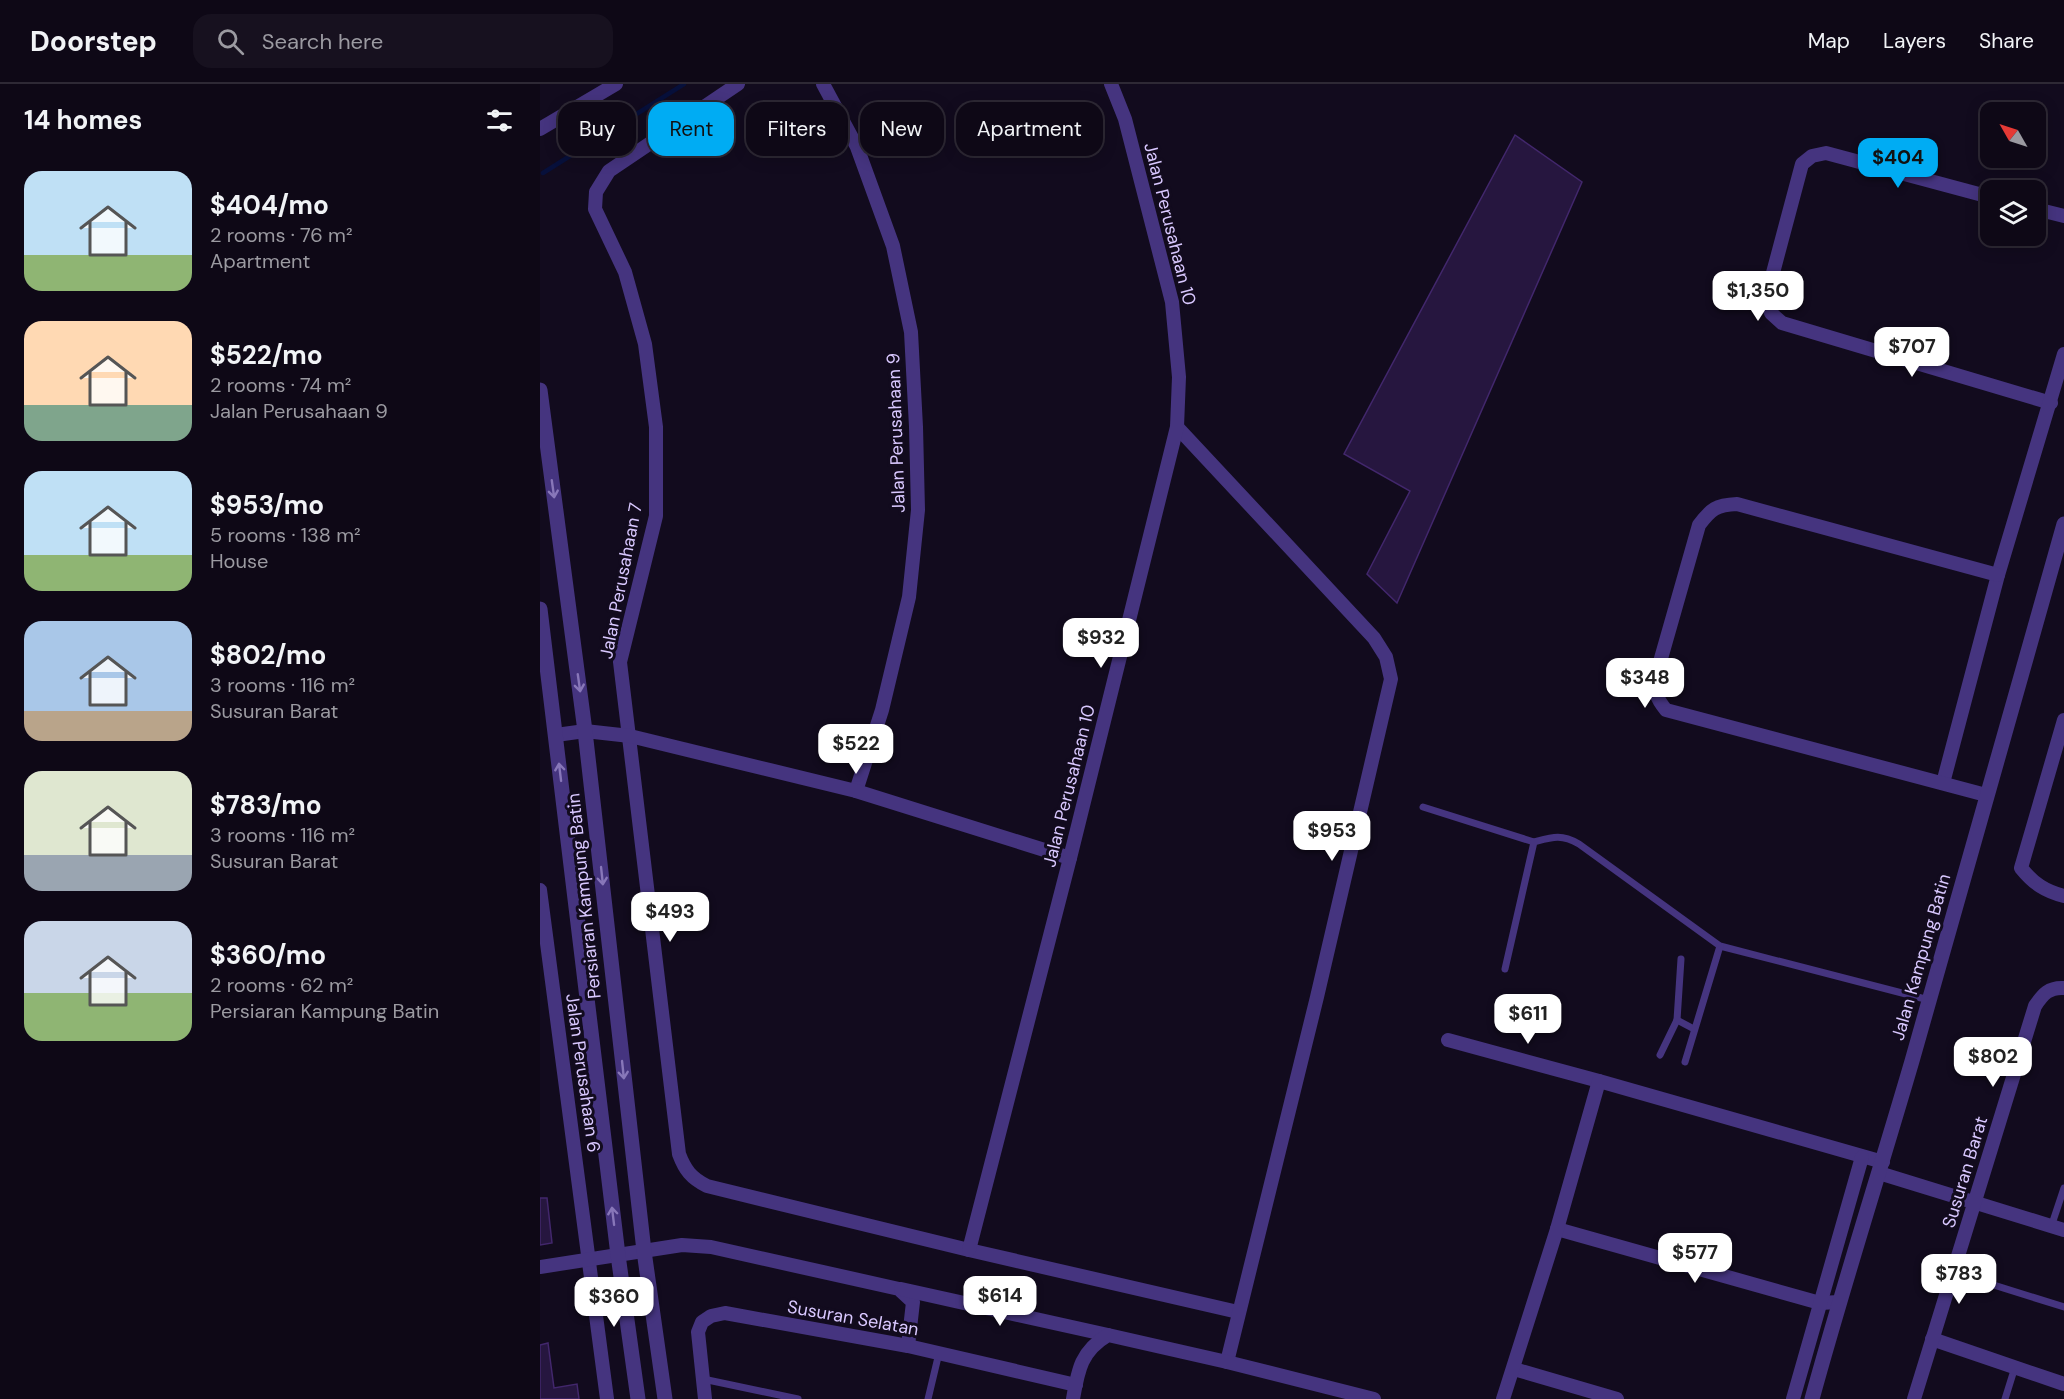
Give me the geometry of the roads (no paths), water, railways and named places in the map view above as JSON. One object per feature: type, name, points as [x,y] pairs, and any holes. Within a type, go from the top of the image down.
[{"type":"street","points":[[540,129],[616,84]]},
{"type":"street","name":"Jalan Perusahaan 7","points":[[738,84],[609,171],[596,192],[595,208],[625,272],[645,344],[656,427],[656,516],[620,662],[678,1154],[686,1171],[707,1186],[969,1250],[1239,1312]]},
{"type":"street","name":"Jalan Perusahaan 9","points":[[823,84],[857,147],[893,246],[911,332],[916,427],[918,510],[909,597],[882,710],[856,791]]},
{"type":"street","name":"Jalan Perusahaan 10","points":[[969,1250],[1177,428],[1179,377],[1172,302],[1125,119],[1111,84]]},
{"type":"street","points":[[1980,194],[1826,153],[1812,156],[1802,164],[1766,299],[1771,313],[1782,323],[2050,403]]},
{"type":"street","points":[[2046,212],[2064,216]]},
{"type":"street","points":[[1943,783],[1998,575],[2064,354]]},
{"type":"street","name":"Persiaran Kampung Batin","points":[[540,390],[585,731],[644,1251],[665,1399]]},
{"type":"street","points":[[1177,428],[1374,638],[1386,657],[1390,679],[1317,997],[1227,1362]]},
{"type":"street","points":[[1986,795],[1666,710],[1654,691],[1656,676],[1699,525],[1708,512],[1717,507],[1737,504],[1998,575]]},
{"type":"street","name":"Jalan Kampung Batin","points":[[1812,1399],[1839,1302],[1881,1168],[2064,525]]},
{"type":"street","name":"Persiaran Kampung Batin","points":[[540,609],[618,1255],[638,1399]]},
{"type":"street","points":[[2064,720],[2021,868],[2032,882],[2047,891],[2064,896]]},
{"type":"street","points":[[556,735],[585,731],[630,736],[856,791],[1070,858]]},
{"type":"street","name":"Jalan Perusahaan 6","points":[[540,890],[607,1399]]},
{"type":"street","name":"Susuran Barat","points":[[1914,1399],[2035,1006],[2044,992],[2056,987],[2064,988]]},
{"type":"street","points":[[1448,1040],[1862,1157],[1881,1168],[2058,1228]]},
{"type":"street","points":[[1503,1399],[1557,1229],[1599,1081]]},
{"type":"street","points":[[1793,1399],[1862,1157]]},
{"type":"street","points":[[1557,1229],[1820,1303],[1839,1302]]},
{"type":"street","points":[[540,1268],[682,1245],[711,1247],[1227,1362],[1373,1399]]},
{"type":"street","points":[[899,1289],[913,1302],[908,1346]]},
{"type":"street","name":"Susuran Selatan","points":[[705,1399],[698,1332],[702,1322],[711,1316],[725,1313],[939,1353],[1074,1392]]},
{"type":"street","points":[[1074,1392],[1086,1353],[1108,1335]]},
{"type":"street","points":[[1932,1339],[2064,1384]]},
{"type":"street","points":[[1514,1369],[1617,1399]]},
{"type":"lane","points":[[1423,807],[1534,842],[1555,837],[1567,838],[1579,844],[1720,946],[1929,1000]]},
{"type":"lane","points":[[1505,969],[1534,842]]},
{"type":"lane","points":[[1684,1062],[1720,946]]},
{"type":"lane","points":[[1660,1055],[1677,1020],[1680,959]]},
{"type":"lane","points":[[1677,1020],[1694,1029]]},
{"type":"lane","points":[[2058,1228],[2064,1188]]},
{"type":"lane","points":[[1952,1272],[2064,1307]]},
{"type":"lane","points":[[928,1399],[939,1353]]},
{"type":"lane","points":[[2005,1399],[2015,1367]]},
{"type":"lane","points":[[703,1379],[798,1399]]},
{"type":"waterway","points":[[543,173],[684,84]]}]
